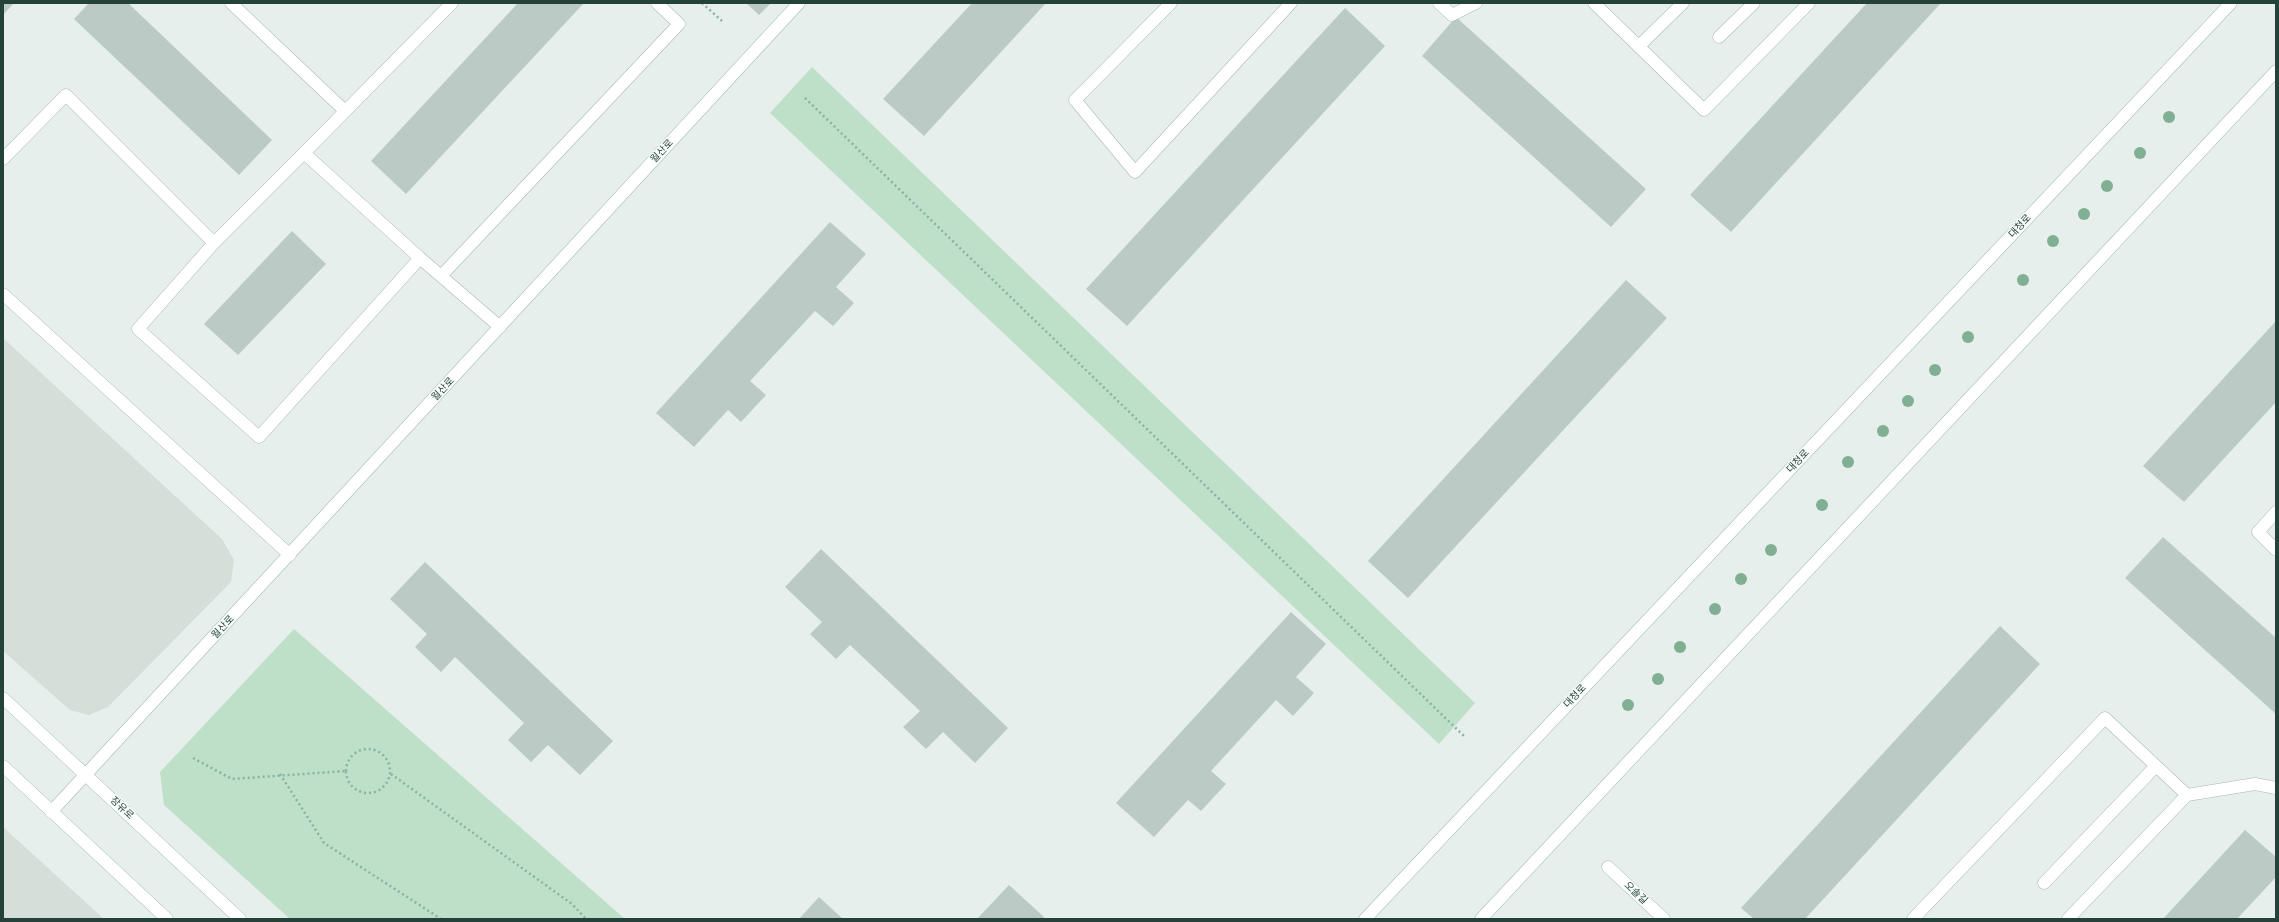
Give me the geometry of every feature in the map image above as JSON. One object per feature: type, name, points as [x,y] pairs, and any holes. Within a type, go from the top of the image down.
[{"type":"main road","points":[[231,3],[345,111]]},
{"type":"main road","points":[[420,258],[259,437],[138,329],[214,243],[452,3]]},
{"type":"main road","points":[[441,276],[679,24],[657,3]]},
{"type":"main road","name":"월산로","points":[[51,812],[799,3]]},
{"type":"main road","points":[[1171,3],[1075,100],[1135,172],[1291,3]]},
{"type":"main road","points":[[1439,3],[1452,15],[1476,3]]},
{"type":"main road","points":[[1594,3],[1704,110],[1810,3]]},
{"type":"main road","points":[[1639,46],[1683,3]]},
{"type":"main road","points":[[1719,37],[1754,3]]},
{"type":"main road","name":"대청로","points":[[1365,919],[2231,3]]},
{"type":"main road","points":[[1481,919],[2276,70]]},
{"type":"main road","points":[[3,159],[66,95],[214,243]]},
{"type":"main road","points":[[304,153],[420,258],[500,327]]},
{"type":"main road","points":[[3,294],[290,555]]},
{"type":"main road","points":[[2276,512],[2258,532],[2276,550]]},
{"type":"main road","name":"장유로","points":[[3,698],[240,919]]},
{"type":"main road","points":[[1913,919],[2105,718],[2186,795]]},
{"type":"main road","points":[[3,766],[167,919]]},
{"type":"main road","points":[[2044,883],[2156,766]]},
{"type":"main road","points":[[2068,919],[2186,795],[2255,784],[2276,788]]},
{"type":"main road","name":"오솔길","points":[[1608,867],[1664,919]]},
{"type":"path","points":[[702,3],[722,22]]},
{"type":"path","points":[[805,98],[1466,738]]},
{"type":"path","points":[[370,748],[384,754],[388,760],[390,774],[384,787],[370,794],[356,790],[350,784],[346,770],[351,757],[363,749],[370,748]]},
{"type":"path","points":[[193,758],[232,779],[280,774],[346,770]]},
{"type":"path","points":[[280,774],[324,843],[441,919]]},
{"type":"path","points":[[390,774],[572,904],[586,919]]},
{"type":"shaded area","points":[[3,338],[222,539],[234,560],[231,582],[108,707],[89,715],[70,710],[3,651]]},
{"type":"shaded area","points":[[3,827],[104,919],[3,919]]},
{"type":"green space","points":[[812,67],[1475,703],[1439,744],[770,113]]},
{"type":"green space","points":[[294,629],[625,919],[290,919],[164,805],[160,772]]},
{"type":"building","points":[[3,3],[14,3],[3,15]]},
{"type":"building","points":[[89,3],[128,3],[272,140],[239,175],[74,19]]},
{"type":"building","points":[[518,3],[584,3],[406,194],[371,161]]},
{"type":"building","points":[[746,3],[771,3],[759,15]]},
{"type":"building","points":[[972,3],[1046,3],[924,136],[883,99]]},
{"type":"building","points":[[1867,3],[1941,3],[1731,232],[1690,195]]},
{"type":"building","points":[[1345,8],[1385,46],[1127,326],[1086,289]]},
{"type":"building","points":[[1456,17],[1646,189],[1611,227],[1422,56]]},
{"type":"building","points":[[830,222],[866,254],[836,287],[854,303],[833,326],[815,311],[750,381],[766,395],[741,422],[728,410],[694,447],[656,413]]},
{"type":"building","points":[[292,231],[326,264],[238,355],[204,324]]},
{"type":"building","points":[[1626,280],[1667,318],[1408,598],[1368,561]]},
{"type":"building","points":[[2276,321],[2276,402],[2184,502],[2143,466]]},
{"type":"building","points":[[2163,537],[2276,638],[2276,714],[2125,578]]},
{"type":"building","points":[[821,549],[1008,728],[975,763],[943,732],[926,749],[903,727],[920,711],[850,645],[836,659],[810,634],[822,622],[785,587]]},
{"type":"building","points":[[425,562],[613,741],[580,775],[548,745],[531,762],[508,740],[524,723],[455,657],[441,672],[415,647],[427,634],[390,599]]},
{"type":"building","points":[[1291,612],[1326,644],[1296,677],[1314,693],[1293,716],[1276,700],[1211,771],[1226,784],[1201,811],[1188,800],[1154,837],[1116,803]]},
{"type":"building","points":[[2000,626],[2040,664],[1805,919],[1754,919],[1741,908]]},
{"type":"building","points":[[2245,830],[2276,857],[2276,877],[2237,919],[2163,919]]},
{"type":"building","points":[[1009,885],[1044,917],[1042,919],[977,919]]},
{"type":"building","points":[[819,897],[843,919],[799,919]]}]
